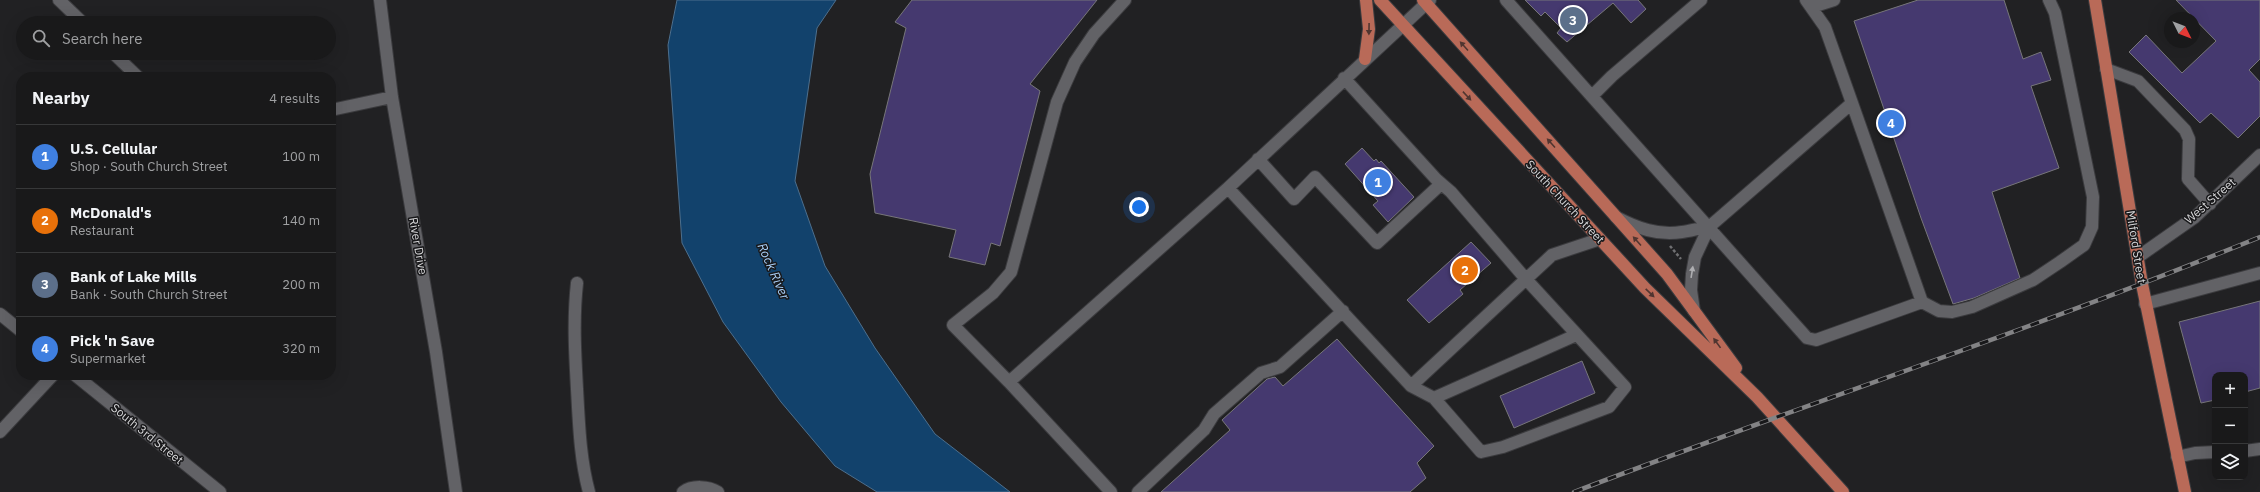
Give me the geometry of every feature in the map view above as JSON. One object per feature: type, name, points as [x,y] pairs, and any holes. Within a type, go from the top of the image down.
[{"type":"main road","points":[[1365,59],[1369,29],[1366,0]]},
{"type":"main road","name":"South Church Street","points":[[1380,0],[1402,26],[1645,288],[1757,397],[1843,492]]},
{"type":"main road","name":"Milford Street","points":[[2095,0],[2146,304],[2185,492]]},
{"type":"main road","name":"South Church Street","points":[[1426,1],[1667,274],[1757,397]]},
{"type":"street","points":[[59,0],[76,16]]},
{"type":"street","name":"River Drive","points":[[380,0],[392,97],[436,352],[456,492]]},
{"type":"street","points":[[1111,492],[1010,382],[953,325],[993,293],[1011,272],[1057,102],[1075,62],[1094,34],[1125,0]]},
{"type":"street","points":[[1506,0],[1807,338],[1816,340],[1922,302]]},
{"type":"street","points":[[1592,96],[1612,76],[1701,0]]},
{"type":"street","points":[[1832,0],[1809,3],[1825,27],[1922,302],[1939,311],[1952,312],[1972,307],[2033,280],[2084,245],[2092,227],[2093,197],[2055,13],[2049,0]]},
{"type":"street","points":[[1010,382],[1228,188],[1344,78],[1402,26],[1426,1]]},
{"type":"street","points":[[120,60],[133,72]]},
{"type":"street","points":[[2106,69],[2138,81],[2185,130],[2189,139],[2188,179],[2210,204]]},
{"type":"street","points":[[1228,188],[1411,386],[1434,398],[1481,452],[1503,447],[1609,407],[1625,387],[1525,278],[1451,192],[1441,184],[1344,78]]},
{"type":"street","points":[[336,109],[392,97]]},
{"type":"street","points":[[1694,311],[1691,290],[1692,274],[1696,257],[1709,227],[1852,103]]},
{"type":"street","name":"West Street","points":[[2138,256],[2195,217],[2260,155]]},
{"type":"street","points":[[1258,159],[1294,199],[1315,177],[1377,243],[1441,184]]},
{"type":"street","points":[[1616,216],[1643,230],[1656,232],[1682,232],[1709,227]]},
{"type":"street","points":[[1411,386],[1525,278],[1552,255],[1600,240]]},
{"type":"street","points":[[2146,304],[2260,273]]},
{"type":"street","points":[[577,283],[573,315],[576,369],[581,449],[589,492]]},
{"type":"street","points":[[1138,492],[1204,430],[1214,414],[1261,373],[1280,367],[1343,311]]},
{"type":"street","points":[[0,314],[16,327]]},
{"type":"street","points":[[1434,398],[1576,335]]},
{"type":"street","points":[[0,432],[49,380]]},
{"type":"street","name":"South 3rd Street","points":[[81,380],[220,492]]},
{"type":"street","points":[[2248,451],[2260,449]]},
{"type":"street","points":[[2178,457],[2194,453],[2212,452]]},
{"type":"street","points":[[685,490],[711,487],[718,492]]},
{"type":"path","points":[[1668,244],[1686,264]]},
{"type":"water","name":"Rock River","points":[[677,0],[836,0],[817,28],[795,181],[825,266],[875,348],[935,434],[1010,492],[877,492],[835,466],[781,402],[723,322],[682,243],[668,45]]},
{"type":"building","points":[[912,0],[1097,0],[1030,84],[1040,91],[1000,246],[991,243],[985,265],[949,257],[956,230],[875,213],[870,174],[906,28],[895,22]]},
{"type":"building","points":[[1525,0],[1638,0],[1646,9],[1631,23],[1613,3],[1567,42],[1557,33],[1561,28],[1545,12],[1541,16]]},
{"type":"building","points":[[1918,0],[2004,0],[2023,59],[2041,52],[2051,80],[2031,86],[2059,168],[1992,192],[2020,278],[1974,298],[1953,304],[1921,218],[1854,21]]},
{"type":"building","points":[[2176,0],[2260,0],[2260,59],[2249,70],[2260,82],[2260,116],[2238,138],[2211,113],[2200,123],[2129,52],[2146,35],[2182,73],[2216,41],[2200,25],[2200,12],[2188,12]]},
{"type":"building","points":[[1362,148],[1374,161],[1376,159],[1379,163],[1381,161],[1414,197],[1388,222],[1373,205],[1378,201],[1345,164]]},
{"type":"building","points":[[1471,242],[1491,263],[1460,290],[1463,294],[1429,323],[1407,300]]},
{"type":"building","points":[[2260,301],[2260,388],[2248,391],[2248,372],[2212,372],[2212,401],[2201,403],[2179,322]]},
{"type":"building","points":[[1337,339],[1434,446],[1417,463],[1426,478],[1410,492],[1161,492],[1230,430],[1222,420],[1267,379],[1275,377],[1283,386]]},
{"type":"building","points":[[1582,361],[1595,393],[1514,428],[1500,396]]},
{"type":"railway","points":[[1574,492],[2004,335],[2175,271],[2260,237]]},
{"type":"place","name":"Bank of Lake Mills","points":[[1573,20]]},
{"type":"place","name":"Pick 'n Save","points":[[1891,123]]},
{"type":"place","name":"U.S. Cellular","points":[[1378,182]]},
{"type":"place","name":"McDonald's","points":[[1465,270]]}]
